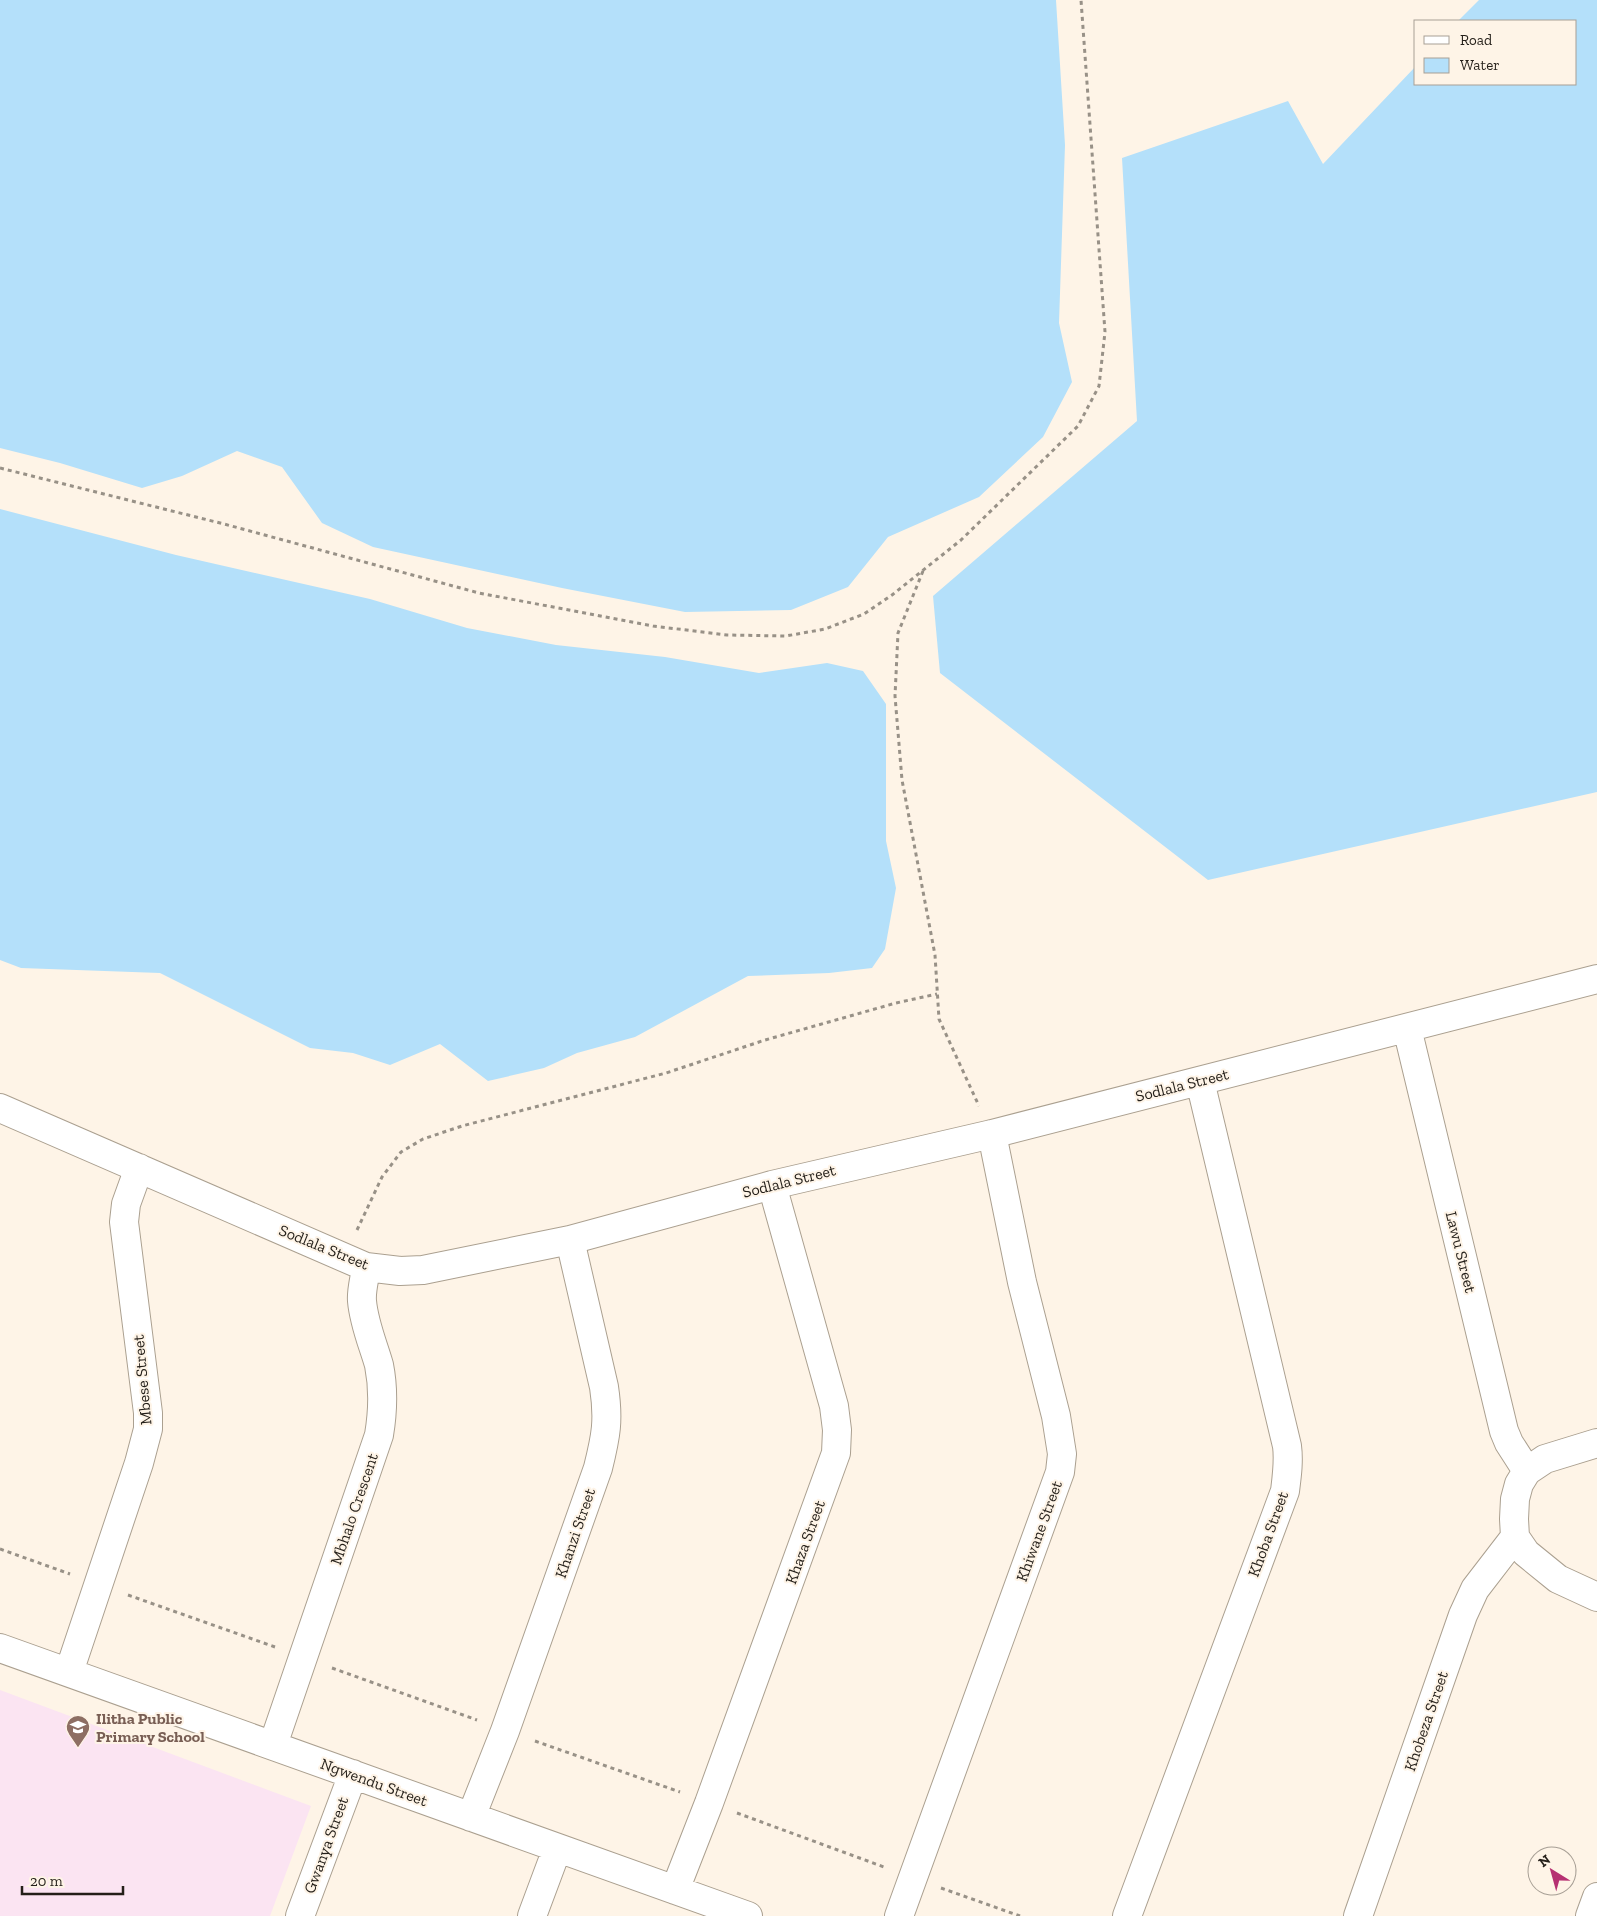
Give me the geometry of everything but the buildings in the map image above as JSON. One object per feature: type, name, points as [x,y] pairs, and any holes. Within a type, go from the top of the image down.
[{"type":"street","name":"Sodlala Street","points":[[0,1108],[366,1267],[400,1271],[423,1270],[570,1240],[772,1184],[992,1134],[1597,979]]},
{"type":"street","name":"Lawu Street","points":[[1407,1028],[1504,1431],[1509,1443],[1527,1471]]},
{"type":"street","name":"Khoba Street","points":[[1127,1916],[1285,1490],[1287,1474],[1287,1446],[1200,1081]]},
{"type":"street","name":"Khiwane Street","points":[[899,1916],[1060,1472],[1062,1454],[1056,1416],[1022,1282],[992,1134]]},
{"type":"street","name":"Mbese Street","points":[[70,1672],[139,1463],[148,1429],[148,1413],[124,1222],[126,1204],[139,1168]]},
{"type":"street","name":"Khaza Street","points":[[675,1890],[836,1453],[837,1430],[834,1406],[772,1184]]},
{"type":"street","name":"Khanzi Street","points":[[471,1817],[506,1731],[595,1478],[606,1432],[607,1409],[604,1386],[570,1240]]},
{"type":"street","name":"Mbhalo Crescent","points":[[273,1745],[379,1435],[384,1406],[383,1388],[362,1300],[366,1267]]},
{"type":"street","points":[[1597,1443],[1544,1459],[1527,1471],[1519,1484],[1515,1499],[1514,1537],[1526,1553],[1558,1579],[1597,1597]]},
{"type":"street","name":"Khobeza Street","points":[[1358,1916],[1463,1615],[1475,1589],[1514,1537]]},
{"type":"street","name":"Ngwendu Street","points":[[0,1648],[748,1916]]},
{"type":"street","name":"Gwanya Street","points":[[300,1916],[353,1774]]},
{"type":"street","points":[[532,1916],[557,1849]]},
{"type":"street","points":[[1590,1916],[1597,1896]]},
{"type":"path","points":[[0,468],[224,524],[479,593],[653,626],[727,635],[786,636],[825,629],[864,614],[892,595],[961,540],[1078,426],[1099,386],[1105,332],[1081,0]]},
{"type":"path","points":[[923,570],[898,634],[895,696],[902,780],[935,956],[939,1018],[992,1134]]},
{"type":"path","points":[[366,1267],[353,1238],[382,1177],[400,1152],[423,1139],[462,1126],[666,1073],[765,1040],[887,1005],[937,994]]},
{"type":"shaded area","name":"Ilitha Public Primary School","points":[[0,1690],[311,1806],[270,1916],[0,1916]]},
{"type":"water","points":[[0,0],[1056,0],[1065,145],[1059,323],[1072,382],[1043,437],[979,497],[888,537],[848,587],[791,610],[685,612],[562,588],[373,547],[322,523],[282,467],[237,451],[182,476],[142,488],[60,463],[0,448]]},
{"type":"water","points":[[1479,0],[1597,0],[1597,792],[1208,880],[940,673],[933,596],[1137,421],[1122,158],[1288,101],[1323,164],[1414,68],[1414,85],[1577,85],[1577,20],[1459,20]]},
{"type":"water","points":[[0,509],[176,555],[370,599],[467,628],[556,645],[665,657],[759,673],[827,663],[863,671],[886,704],[886,841],[896,888],[885,949],[872,968],[829,973],[748,976],[635,1037],[577,1053],[544,1068],[488,1081],[440,1044],[390,1065],[353,1053],[310,1048],[160,973],[21,968],[0,960]]},
{"type":"place","name":"Ilitha Public Primary School","points":[[78,1748]]}]
